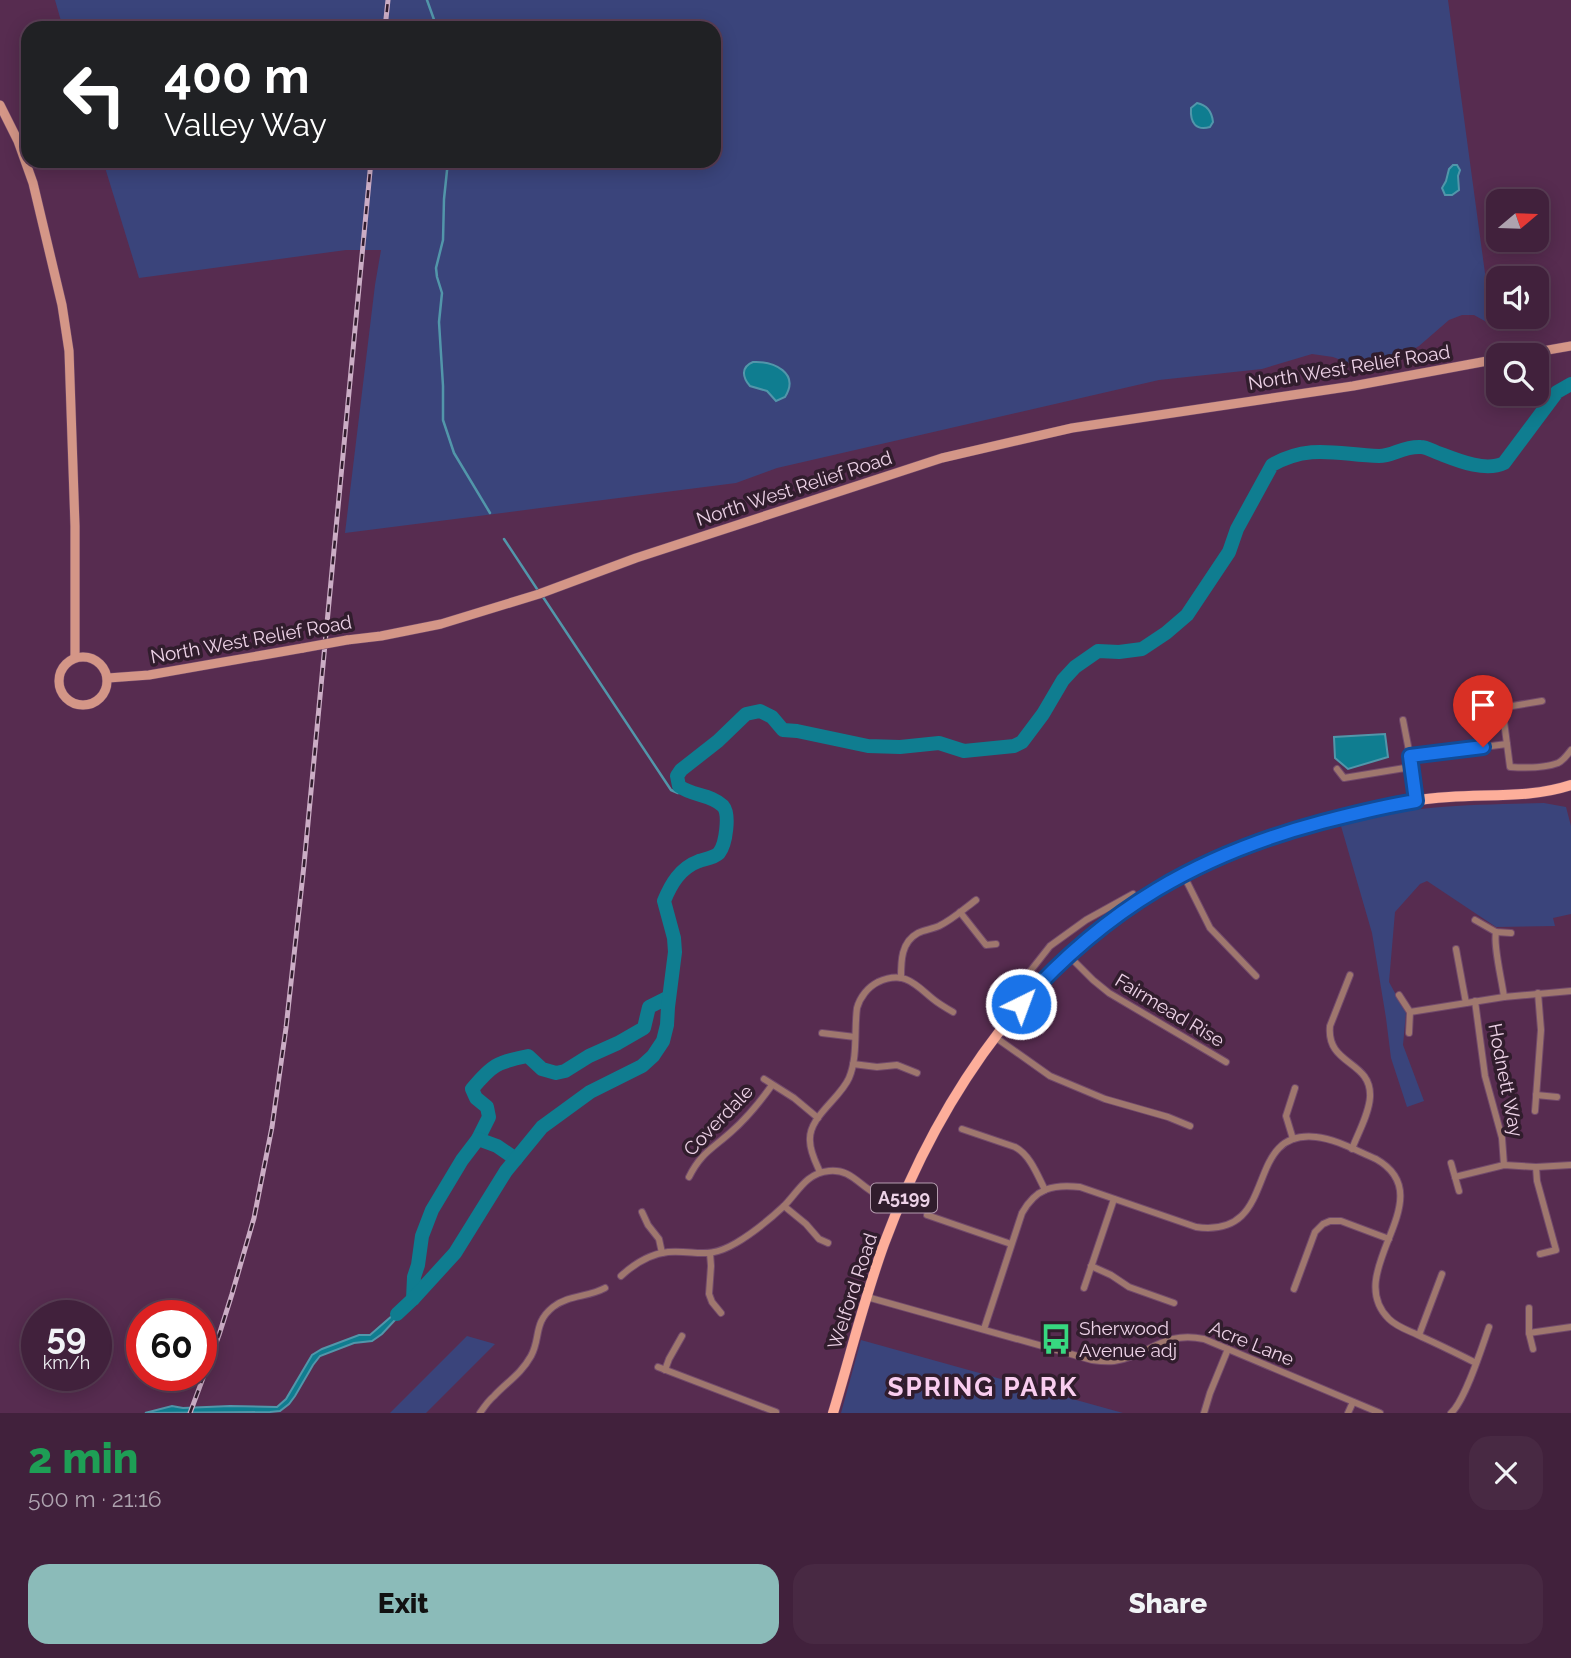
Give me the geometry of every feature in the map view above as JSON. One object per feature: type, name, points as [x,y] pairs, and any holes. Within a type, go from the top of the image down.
[{"type":"main road","name":"Welford Road","points":[[833,1413],[884,1245],[900,1205],[940,1124],[972,1070],[1021,1004],[1068,955],[1096,931],[1147,895],[1183,874],[1228,853],[1294,830],[1366,810],[1416,801],[1546,792],[1571,785]]},
{"type":"street","points":[[0,105],[21,149]]},
{"type":"street","points":[[28,168],[62,305],[69,351],[75,526],[75,657]]},
{"type":"street","points":[[1549,350],[1571,346]]},
{"type":"street","name":"North West Relief Road","points":[[107,678],[149,675],[441,624],[942,458],[1072,428],[1353,386],[1486,361]]},
{"type":"street","points":[[75,657],[93,658],[105,670],[107,678],[104,693],[93,704],[77,705],[70,702],[60,689],[60,673],[75,657]]},
{"type":"street","points":[[1488,710],[1542,701]]},
{"type":"street","points":[[1502,707],[1510,767],[1529,768],[1558,763],[1571,750]]},
{"type":"street","points":[[1403,720],[1416,801]]},
{"type":"street","points":[[1410,756],[1507,744]]},
{"type":"street","points":[[1337,769],[1344,778],[1411,767]]},
{"type":"street","points":[[1183,874],[1210,928],[1256,976]]},
{"type":"street","name":"Welford Road","points":[[1021,1004],[1017,988],[1050,946],[1086,920],[1133,894]]},
{"type":"street","points":[[901,978],[902,954],[907,943],[919,932],[937,927],[976,900]]},
{"type":"street","points":[[960,912],[986,945],[996,944]]},
{"type":"street","points":[[1086,920],[1096,931]]},
{"type":"street","points":[[1475,920],[1496,932],[1511,933]]},
{"type":"street","points":[[1496,932],[1494,938],[1504,997]]},
{"type":"street","points":[[1456,949],[1466,1003]]},
{"type":"street","name":"Fairmead Rise","points":[[1068,955],[1109,993],[1226,1062]]},
{"type":"street","points":[[1350,975],[1330,1033],[1338,1054],[1359,1069],[1368,1084],[1370,1101],[1352,1149]]},
{"type":"street","points":[[820,1172],[810,1142],[811,1130],[848,1080],[853,1064],[857,1008],[863,995],[880,981],[901,978],[918,985],[931,998],[953,1012]]},
{"type":"street","points":[[1410,1012],[1504,997],[1571,991]]},
{"type":"street","points":[[1535,1111],[1541,1030],[1538,993]]},
{"type":"street","points":[[1399,995],[1410,1012],[1409,1033]]},
{"type":"street","name":"Hodnett Way","points":[[1475,1001],[1485,1076],[1502,1138],[1504,1165]]},
{"type":"street","points":[[822,1033],[855,1037]]},
{"type":"street","points":[[995,1037],[1050,1076],[1105,1099],[1190,1126]]},
{"type":"street","points":[[853,1064],[897,1065],[917,1073]]},
{"type":"street","name":"Coverdale","points":[[764,1079],[818,1118]]},
{"type":"street","name":"Coverdale","points":[[689,1177],[700,1158],[742,1122],[772,1084]]},
{"type":"street","points":[[1293,1139],[1286,1116],[1295,1088]]},
{"type":"street","points":[[1536,1095],[1558,1097]]},
{"type":"street","points":[[962,1129],[1022,1151],[1045,1190]]},
{"type":"street","points":[[984,1329],[1026,1207],[1035,1196],[1045,1190],[1062,1185],[1080,1188],[1196,1227],[1216,1228],[1241,1217],[1247,1211],[1270,1158],[1283,1144],[1308,1136],[1352,1149],[1384,1163],[1395,1177],[1399,1185],[1401,1204],[1376,1273],[1375,1293],[1378,1303],[1396,1325],[1476,1363]]},
{"type":"street","points":[[1451,1163],[1459,1191]]},
{"type":"street","points":[[1455,1177],[1504,1165],[1571,1166]]},
{"type":"street","points":[[1536,1167],[1537,1181],[1556,1250],[1540,1254]]},
{"type":"street","points":[[621,1276],[640,1261],[662,1253],[710,1253],[740,1241],[784,1206],[806,1181],[820,1172],[830,1170],[849,1174],[873,1192],[900,1205]]},
{"type":"street","points":[[1084,1288],[1114,1199]]},
{"type":"street","points":[[784,1206],[819,1239],[828,1243]]},
{"type":"street","points":[[642,1212],[648,1226],[659,1239],[662,1253]]},
{"type":"street","points":[[928,1215],[1012,1244]]},
{"type":"street","points":[[1294,1289],[1315,1232],[1323,1224],[1340,1221],[1389,1240]]},
{"type":"street","points":[[710,1253],[709,1294],[720,1312]]},
{"type":"street","points":[[1091,1266],[1129,1287],[1174,1303]]},
{"type":"street","points":[[1419,1335],[1442,1274]]},
{"type":"street","points":[[480,1413],[494,1395],[514,1379],[532,1355],[539,1327],[551,1308],[563,1301],[605,1288]]},
{"type":"street","name":"Acre Lane","points":[[867,1297],[1104,1362],[1123,1359],[1169,1339],[1191,1336],[1204,1339],[1380,1413]]},
{"type":"street","points":[[1529,1308],[1529,1333],[1533,1349]]},
{"type":"street","points":[[1455,1412],[1489,1327]]},
{"type":"street","points":[[1529,1333],[1571,1327]]},
{"type":"street","points":[[682,1336],[662,1368],[763,1410],[776,1412]]},
{"type":"street","points":[[1204,1413],[1228,1349]]},
{"type":"street","points":[[1348,1413],[1353,1402]]},
{"type":"shaded area","points":[[55,0],[1448,0],[1486,281],[1486,322],[1474,315],[1462,315],[1449,320],[1419,346],[1402,356],[1373,365],[1357,366],[1333,357],[1312,354],[1262,369],[1159,380],[777,468],[736,483],[345,533],[381,250],[346,250],[139,278],[105,168],[721,168],[721,21],[61,21]]},
{"type":"shaded area","points":[[1197,103],[1204,105],[1210,112],[1213,122],[1210,127],[1201,128],[1193,122],[1191,108]]},
{"type":"shaded area","points":[[1453,165],[1457,165],[1460,170],[1459,190],[1452,195],[1445,195],[1442,188]]},
{"type":"shaded area","points":[[753,362],[776,366],[787,375],[789,389],[785,397],[776,401],[767,391],[750,386],[744,372]]},
{"type":"shaded area","points":[[1385,734],[1388,757],[1348,769],[1335,758],[1334,737]]},
{"type":"shaded area","points":[[1544,803],[1566,807],[1571,826],[1571,914],[1553,918],[1555,926],[1496,927],[1427,881],[1420,884],[1395,912],[1389,982],[1406,1013],[1403,1045],[1424,1101],[1407,1107],[1391,1058],[1372,933],[1341,826],[1391,813],[1416,810],[1467,805]]},
{"type":"shaded area","points":[[410,1296],[409,1305],[372,1341],[354,1343],[320,1356],[295,1396],[280,1411],[145,1413],[172,1406],[277,1407],[286,1399],[312,1355],[359,1335],[370,1335],[401,1308]]},
{"type":"shaded area","points":[[467,1336],[495,1344],[426,1413],[390,1413]]},
{"type":"shaded area","points":[[861,1340],[1123,1413],[841,1413]]},
{"type":"waterway","points":[[427,0],[434,21]]},
{"type":"waterway","points":[[447,168],[443,240],[436,268],[442,293],[439,322],[443,420],[454,453],[490,513]]},
{"type":"waterway","points":[[397,1314],[455,1253],[506,1171],[542,1127],[590,1092],[642,1066],[663,1041],[675,952],[664,901],[681,872],[692,864],[719,853],[724,843],[727,822],[723,806],[713,799],[679,786],[677,776],[746,714],[760,711],[772,717],[783,730],[868,746],[900,747],[939,743],[964,751],[1014,746],[1022,742],[1063,680],[1075,667],[1098,651],[1142,649],[1187,615],[1229,552],[1237,529],[1272,465],[1286,458],[1312,452],[1379,456],[1421,447],[1472,464],[1497,465],[1504,463],[1557,392],[1571,384]]},
{"type":"waterway","points":[[504,539],[539,592]]},
{"type":"waterway","points":[[541,594],[671,790],[686,792]]},
{"type":"waterway","points":[[478,1139],[489,1117],[487,1107],[476,1098],[472,1089],[490,1070],[509,1060],[528,1056],[542,1069],[556,1073],[565,1071],[644,1028],[649,1007],[669,997]]},
{"type":"waterway","points":[[413,1299],[414,1277],[422,1236],[432,1210],[462,1160],[478,1139],[497,1146],[516,1159]]},
{"type":"railway","points":[[386,21],[388,0]]},
{"type":"railway","points":[[190,1413],[219,1335],[254,1218],[272,1127],[304,865],[370,168]]},
{"type":"place","name":"Sherwood Avenue adj","points":[[1056,1339]]},
{"type":"district","name":"SPRING PARK","points":[[983,1387]]},
{"type":"route","points":[[1021,1004],[1068,955],[1096,931],[1147,895],[1183,874],[1279,834],[1376,808],[1416,801],[1410,756],[1483,747]]}]
